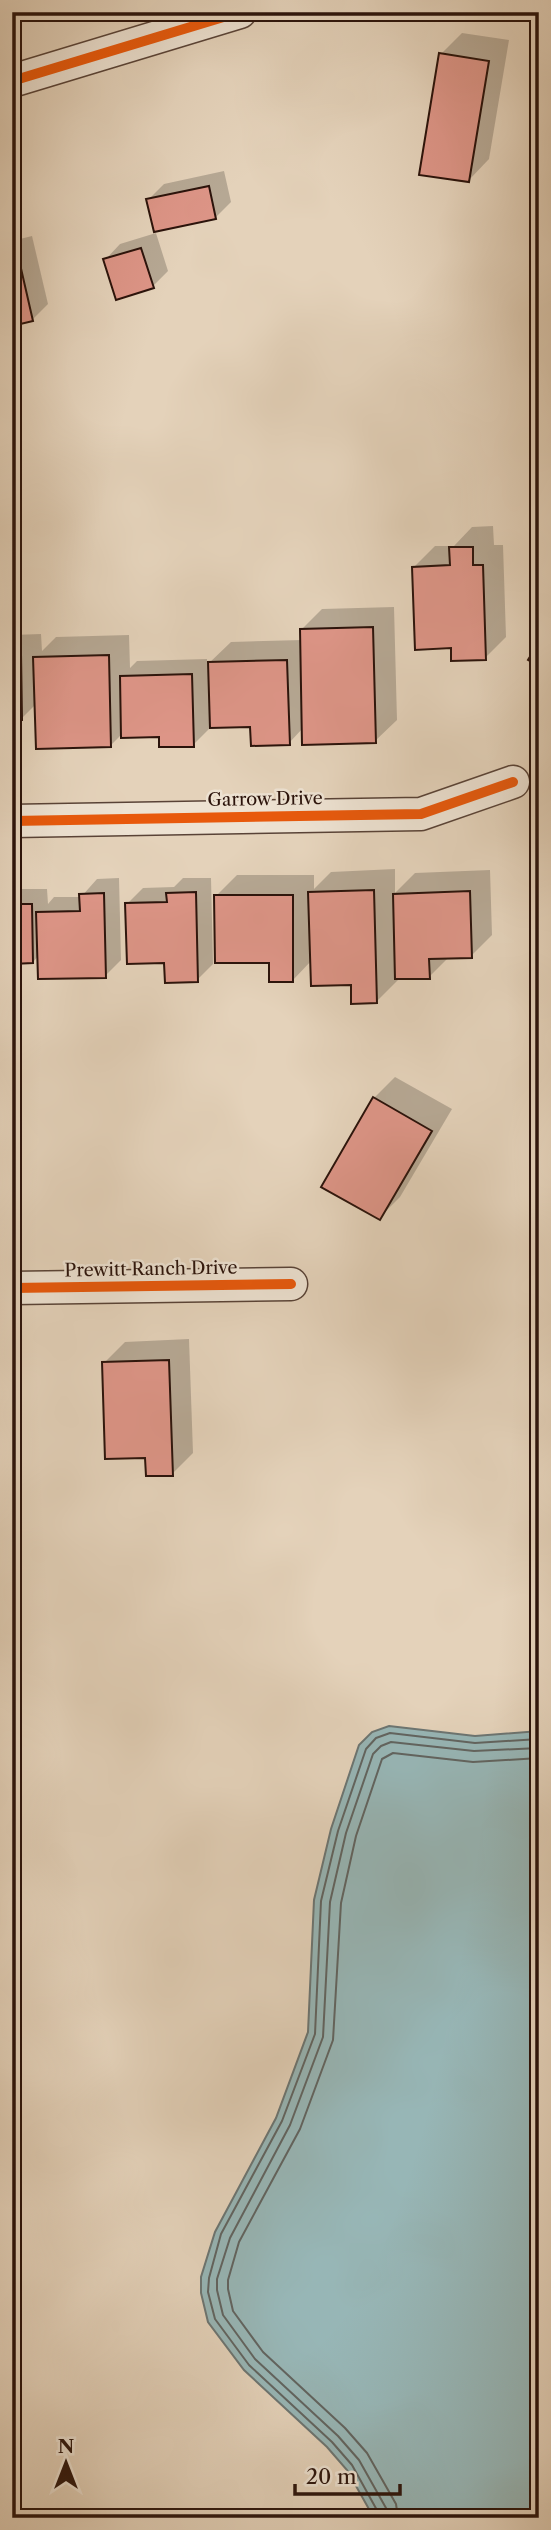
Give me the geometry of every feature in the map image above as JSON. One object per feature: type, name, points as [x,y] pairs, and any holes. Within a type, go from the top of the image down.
[{"type":"street","points":[[12,81],[240,12]]},
{"type":"street","name":"Garrow Drive","points":[[12,821],[421,814],[513,782]]},
{"type":"street","name":"Prewitt Ranch Drive","points":[[12,1288],[290,1284]]},
{"type":"water","points":[[389,1726],[475,1736],[539,1731],[539,2518],[374,2518],[347,2470],[327,2447],[244,2370],[208,2322],[201,2293],[201,2277],[215,2232],[276,2118],[308,2032],[314,1900],[331,1829],[359,1745],[372,1732]]},
{"type":"building","points":[[439,53],[489,61],[469,182],[419,175]]},
{"type":"building","points":[[209,186],[216,219],[154,232],[146,199]]},
{"type":"building","points":[[141,248],[154,288],[116,300],[103,259]]},
{"type":"building","points":[[17,251],[33,321],[12,326],[12,252]]},
{"type":"building","points":[[449,547],[473,547],[473,565],[483,565],[486,660],[451,661],[451,648],[415,650],[412,567],[450,565]]},
{"type":"building","points":[[373,627],[376,743],[302,745],[300,629]]},
{"type":"building","points":[[539,642],[539,666],[528,660]]},
{"type":"building","points":[[21,654],[22,720],[12,720],[12,655]]},
{"type":"building","points":[[109,655],[111,747],[36,749],[33,657]]},
{"type":"building","points":[[287,660],[290,745],[251,746],[250,727],[210,728],[208,662]]},
{"type":"building","points":[[192,674],[194,747],[159,747],[159,737],[121,738],[120,676]]},
{"type":"building","points":[[374,890],[377,1003],[351,1004],[351,985],[311,986],[308,892]]},
{"type":"building","points":[[470,891],[472,958],[429,959],[430,979],[395,979],[393,894]]},
{"type":"building","points":[[196,892],[198,982],[165,983],[164,963],[127,964],[125,903],[167,902],[166,893]]},
{"type":"building","points":[[104,893],[106,978],[38,979],[36,912],[80,911],[79,894]]},
{"type":"building","points":[[214,895],[293,895],[293,982],[269,982],[269,963],[215,963]]},
{"type":"building","points":[[12,904],[32,904],[33,963],[12,964]]},
{"type":"building","points":[[373,1097],[432,1131],[380,1220],[321,1187]]},
{"type":"building","points":[[169,1360],[173,1476],[146,1476],[145,1458],[105,1459],[102,1362]]},
{"type":"cycle path","points":[[12,81],[240,12]]},
{"type":"cycle path","points":[[12,821],[421,814],[513,782]]},
{"type":"cycle path","points":[[12,1288],[291,1284]]}]
